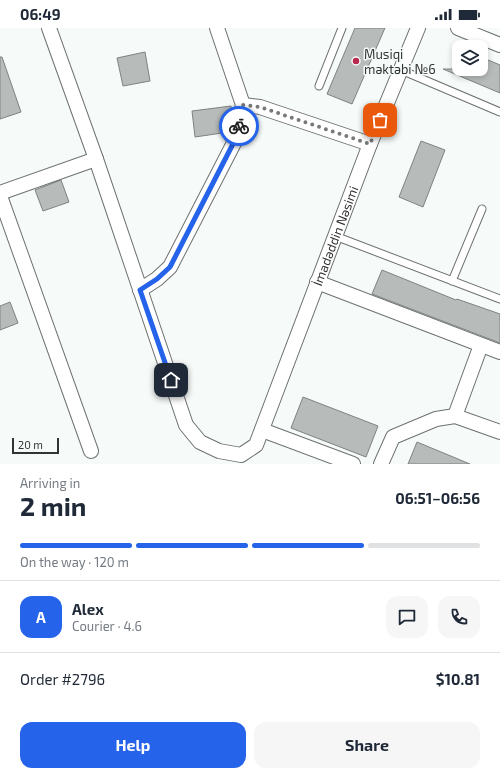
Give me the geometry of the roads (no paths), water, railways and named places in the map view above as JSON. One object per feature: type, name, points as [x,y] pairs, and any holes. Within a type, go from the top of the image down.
[{"type":"street","points":[[49,28],[96,159],[140,290],[157,279],[170,267],[236,138],[243,105],[217,28]]},
{"type":"street","name":"İmadəddin Nəsimi","points":[[140,290],[186,425],[200,442],[219,451],[241,456],[256,445],[370,144],[418,28]]},
{"type":"street","points":[[458,28],[500,45]]},
{"type":"street","points":[[243,105],[260,107],[370,144]]},
{"type":"street","points":[[0,193],[96,159]]},
{"type":"street","points":[[0,196],[91,452]]},
{"type":"street","points":[[317,282],[500,352]]},
{"type":"street","points":[[455,416],[481,345]]},
{"type":"street","points":[[381,464],[394,437],[436,419],[455,416],[500,432]]},
{"type":"street","points":[[262,430],[353,464]]},
{"type":"lane","points":[[319,86],[342,28]]},
{"type":"lane","points":[[401,70],[500,112]]},
{"type":"lane","points":[[452,281],[482,209]]},
{"type":"lane","points":[[335,236],[500,299]]},
{"type":"place","name":"Musiqi məktəbi №6","points":[[356,61]]}]
